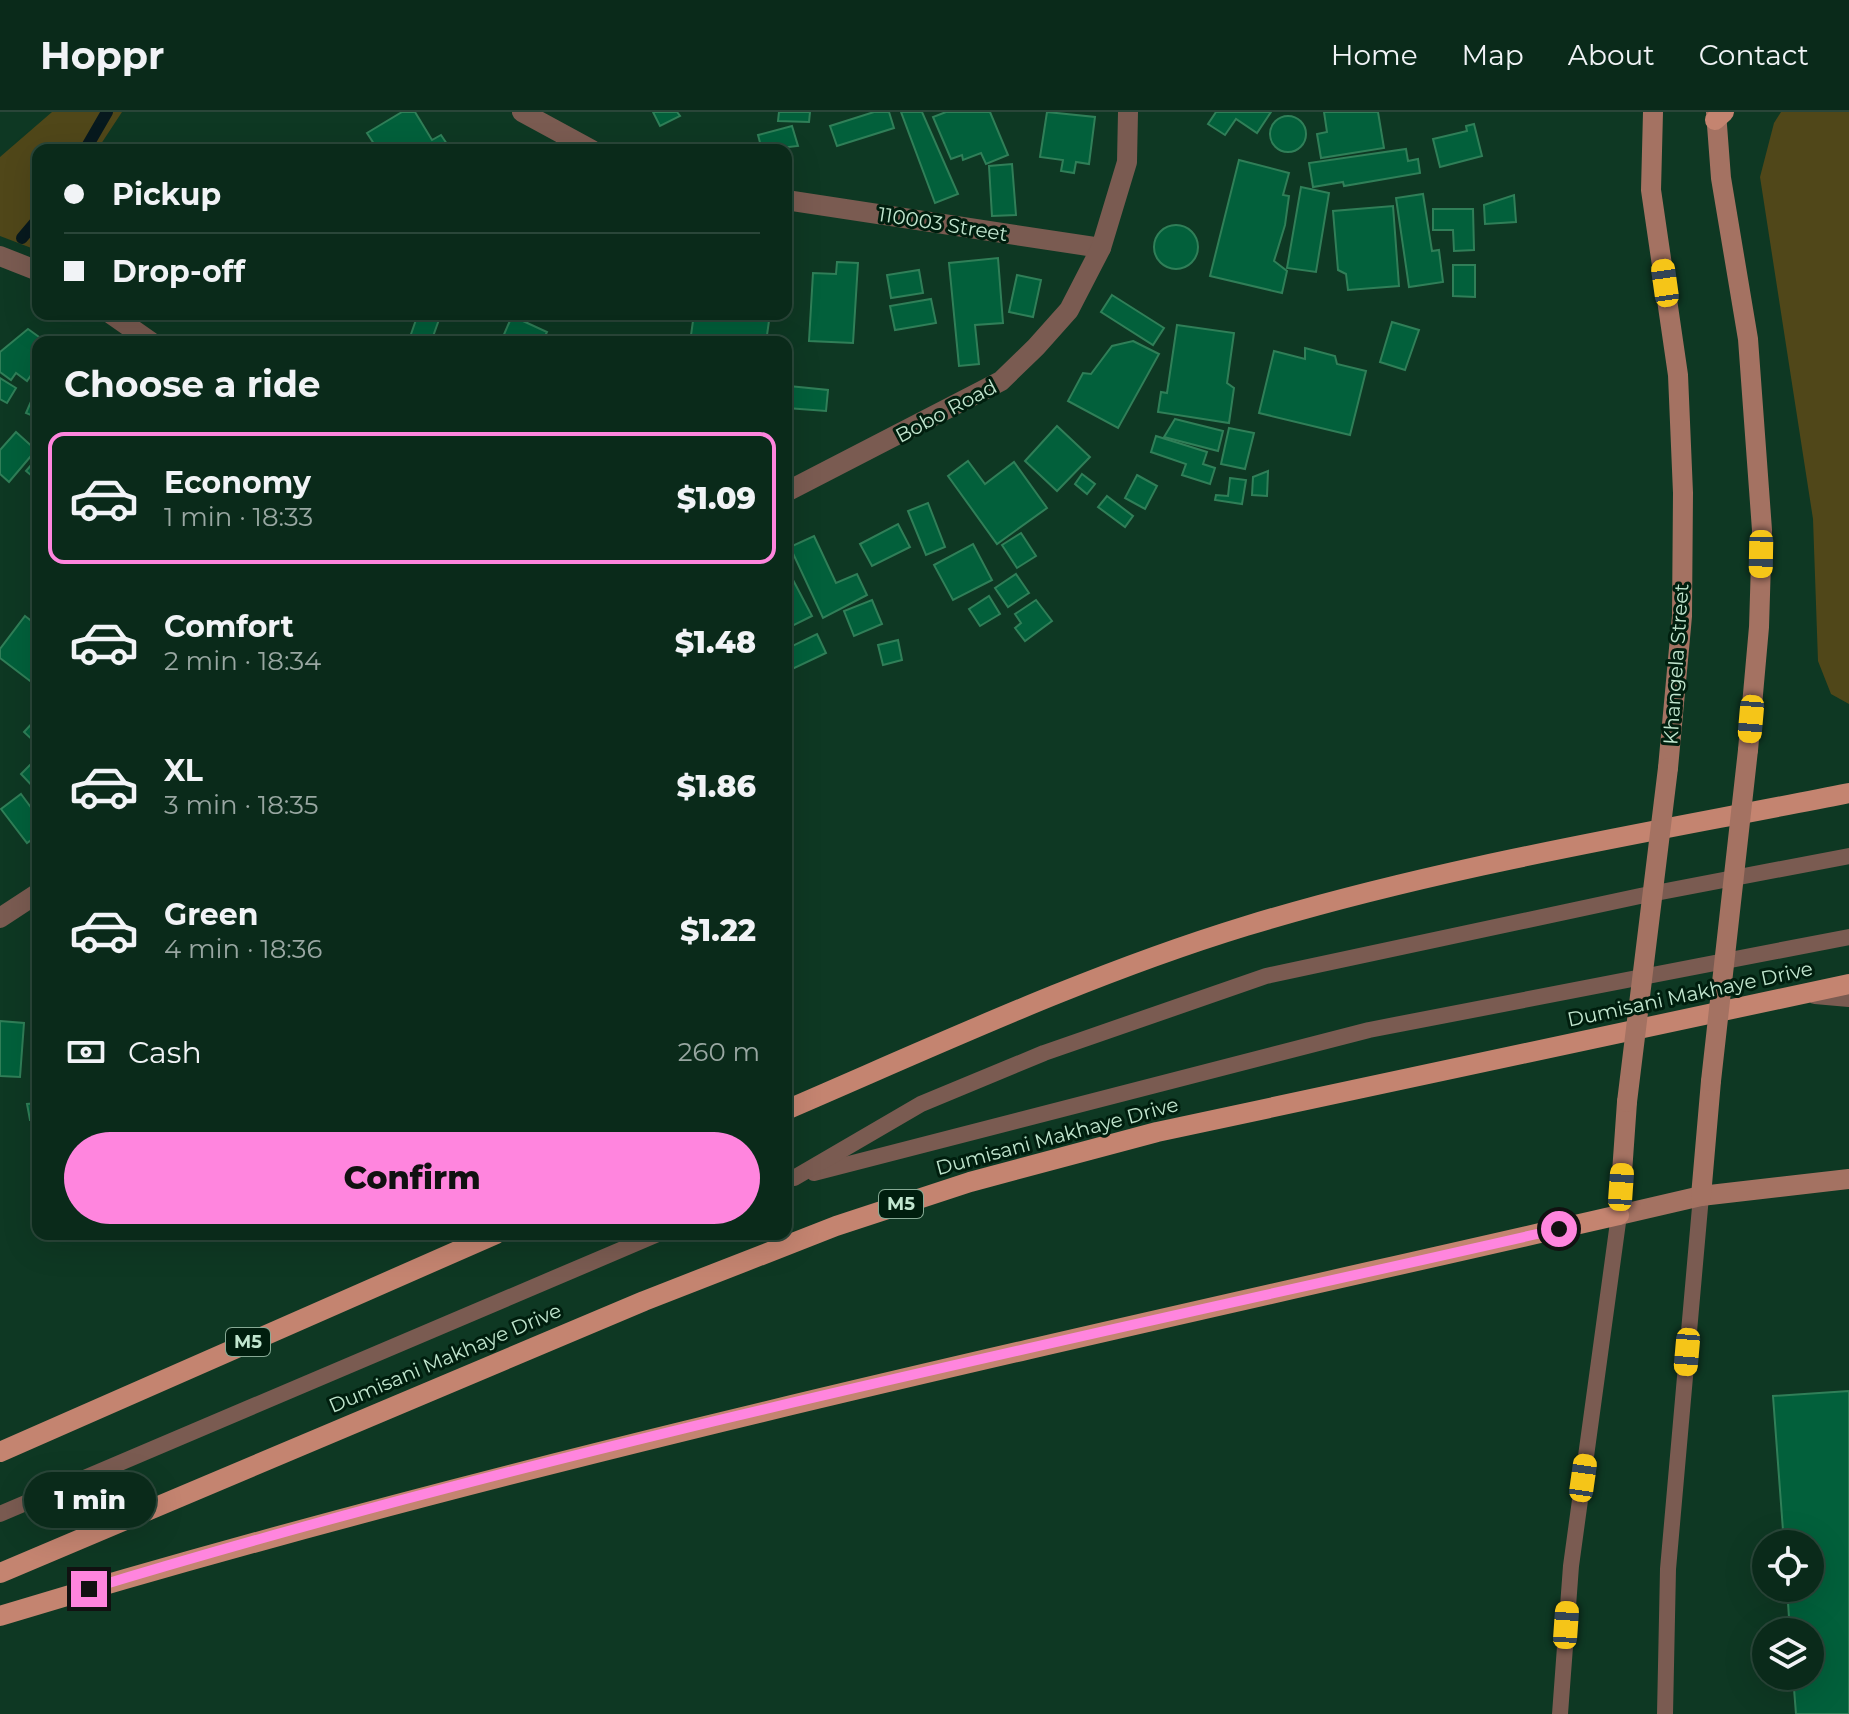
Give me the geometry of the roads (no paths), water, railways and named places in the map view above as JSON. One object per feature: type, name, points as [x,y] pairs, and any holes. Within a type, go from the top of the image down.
[{"type":"main road","points":[[792,1107],[1120,968],[1247,925],[1435,876],[1849,793]]},
{"type":"main road","name":"Dumisani Makhaye Drive","points":[[0,1573],[644,1301],[836,1226],[970,1182],[1157,1132],[1849,984]]},
{"type":"main road","points":[[0,1616],[207,1554],[503,1475],[843,1392],[1619,1215]]},
{"type":"main road","name":"M5","points":[[0,1452],[482,1240]]},
{"type":"street","points":[[522,112],[581,144]]},
{"type":"street","name":"Bobo Road","points":[[792,489],[1001,381],[1069,310],[1101,248],[1127,162],[1128,112]]},
{"type":"street","name":"Khangela Street","points":[[1619,1215],[1627,1102],[1668,768],[1682,616],[1683,493],[1678,375],[1651,190],[1653,112]]},
{"type":"street","points":[[1701,1196],[1759,627],[1761,515],[1748,339],[1721,178],[1719,115]]},
{"type":"street","name":"110003 Street","points":[[792,201],[1101,248]]},
{"type":"street","points":[[0,256],[32,269]]},
{"type":"street","points":[[120,320],[142,336]]},
{"type":"street","points":[[0,918],[32,897]]},
{"type":"street","points":[[1619,1215],[1701,1196],[1849,1179]]},
{"type":"lane","points":[[792,1179],[921,1104],[1044,1053],[1266,976],[1625,899],[1849,856]]},
{"type":"lane","points":[[792,1179],[1369,1030],[1849,937]]},
{"type":"lane","points":[[1800,994],[1849,999]]},
{"type":"lane","points":[[1665,1714],[1668,1569],[1701,1196]]},
{"type":"lane","points":[[1560,1714],[1571,1566],[1619,1215]]},
{"type":"lane","points":[[0,1514],[644,1240]]},
{"type":"waterway","points":[[88,144],[107,112]]},
{"type":"waterway","points":[[22,238],[32,226]]}]
